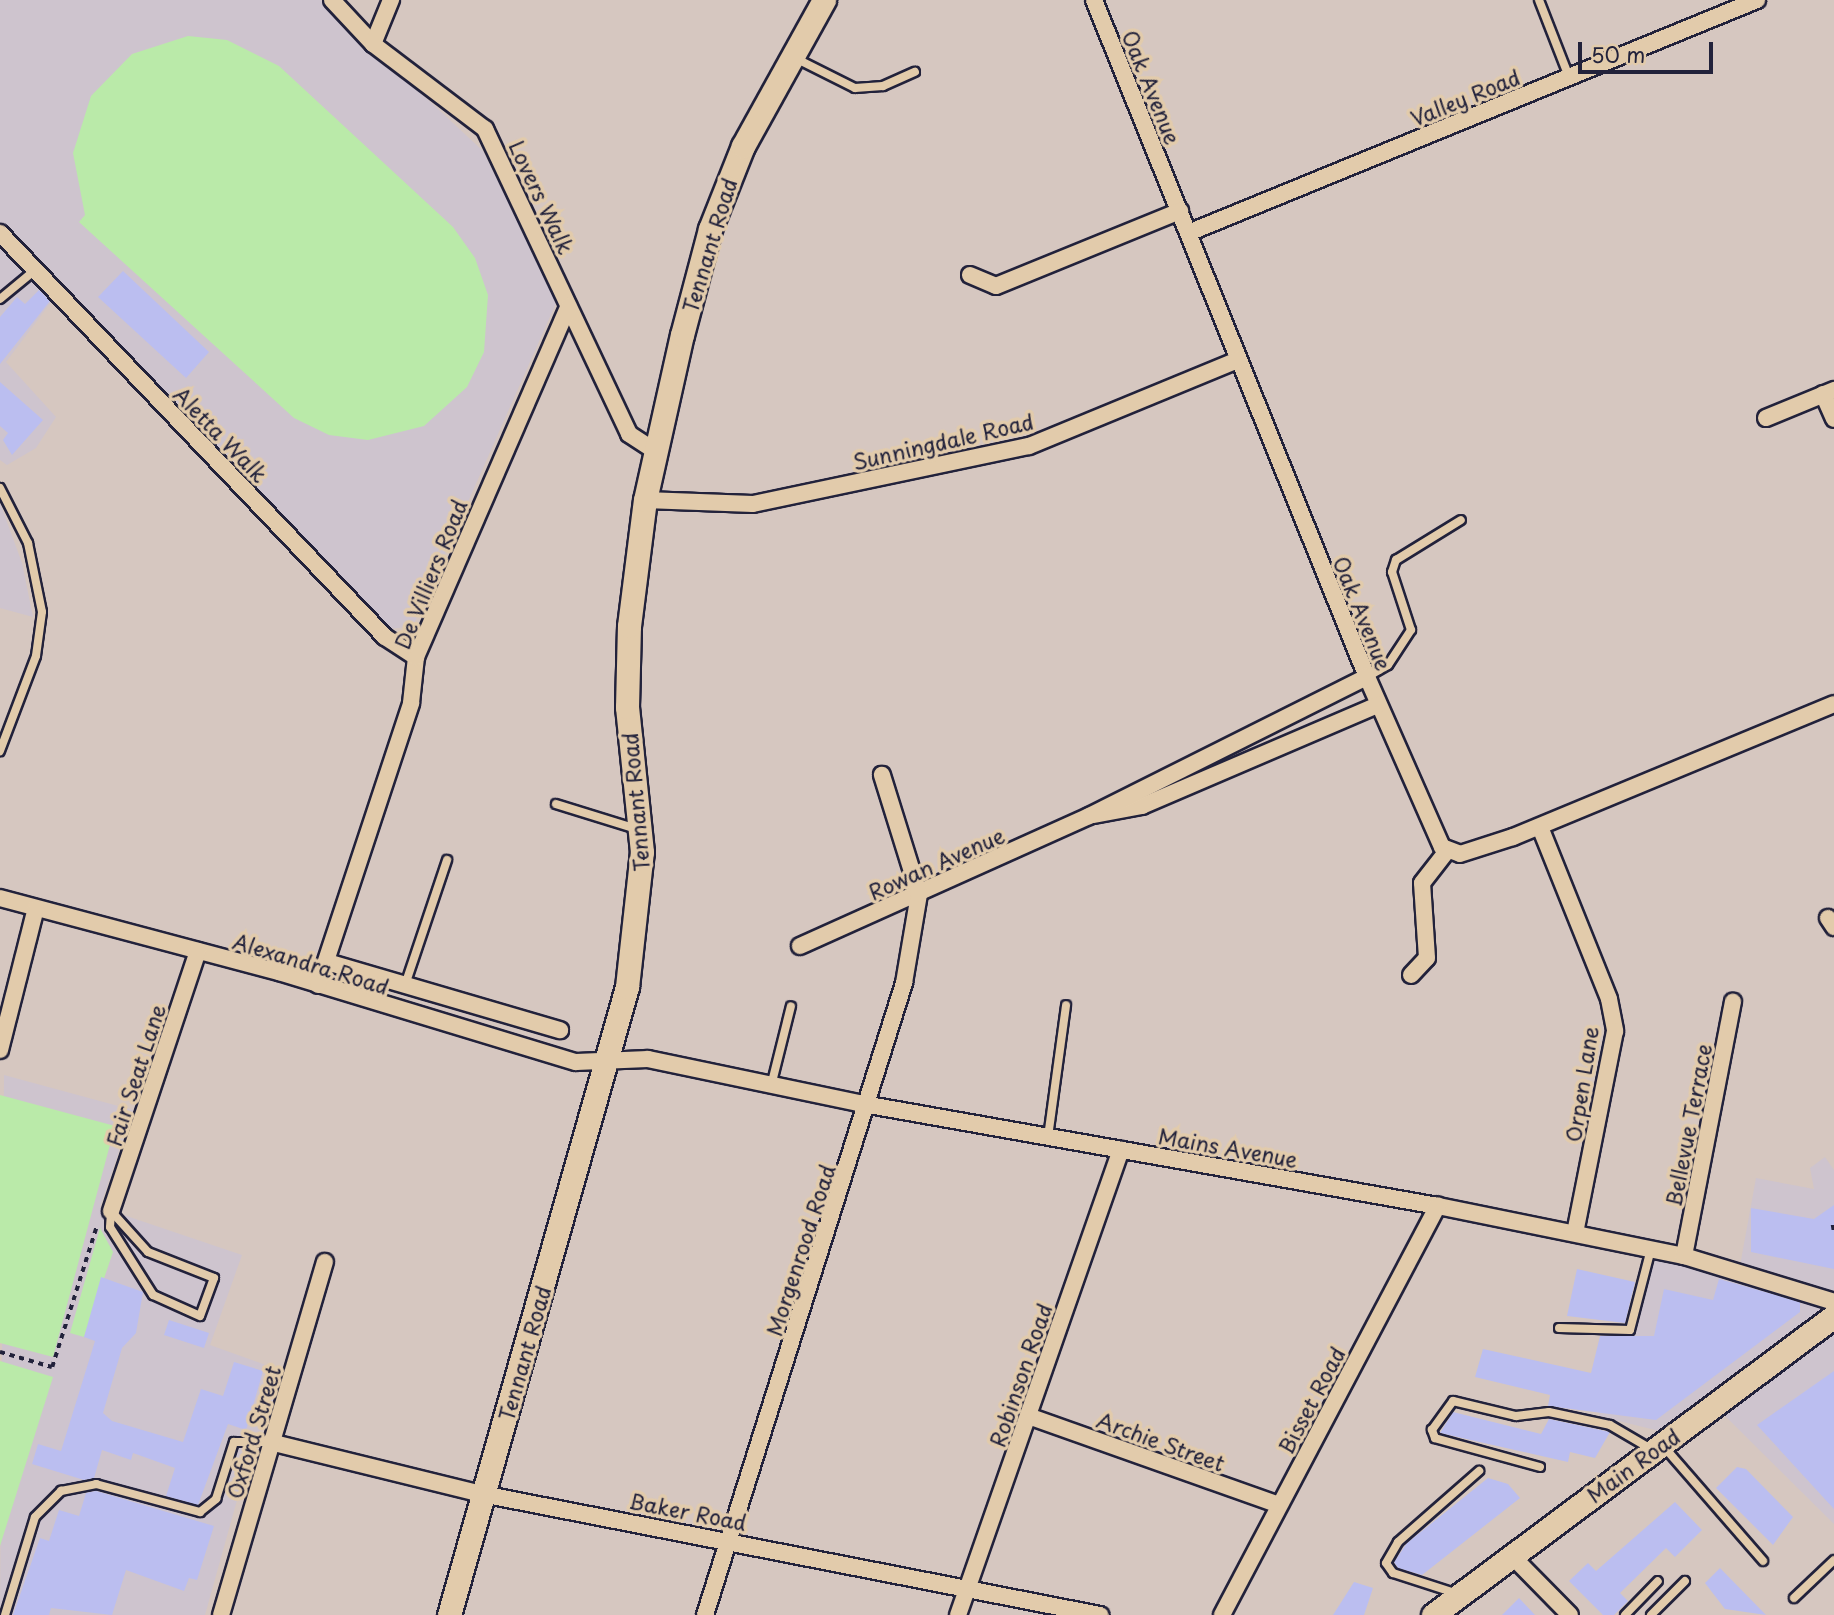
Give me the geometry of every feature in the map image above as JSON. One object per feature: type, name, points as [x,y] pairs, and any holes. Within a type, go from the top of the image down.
[{"type":"main road","name":"Tennant Road","points":[[449,1615],[482,1494],[610,1062],[642,892],[640,830],[626,678],[645,500],[710,229],[743,146],[823,0]]},
{"type":"main road","name":"Main Road","points":[[1433,1615],[1834,1316]]},
{"type":"street","name":"Lovers Walk","points":[[332,0],[373,44],[485,129],[629,434],[657,452]]},
{"type":"street","points":[[373,44],[391,0]]},
{"type":"street","name":"Oak Avenue","points":[[1094,0],[1378,705],[1433,835],[1447,851]]},
{"type":"street","name":"Valley Road","points":[[1188,233],[1757,0]]},
{"type":"street","points":[[970,275],[996,286],[1180,211]]},
{"type":"street","name":"Aletta Walk","points":[[0,233],[385,636],[416,657]]},
{"type":"street","name":"De Villiers Road","points":[[318,985],[411,703],[416,657],[568,307]]},
{"type":"street","name":"Sunningdale Road","points":[[645,500],[753,504],[1028,446],[1238,360]]},
{"type":"street","points":[[1766,418],[1829,392],[1834,419]]},
{"type":"street","name":"Rowan Avenue","points":[[800,946],[1088,816],[1367,677]]},
{"type":"street","points":[[1411,975],[1427,958],[1422,883],[1447,851],[1469,853],[1539,827],[1834,704]]},
{"type":"street","name":"Rowan Avenue","points":[[1088,816],[1142,806],[1378,705]]},
{"type":"street","points":[[882,775],[919,894]]},
{"type":"street","name":"Orpen Lane","points":[[1539,827],[1609,999],[1615,1031],[1575,1233]]},
{"type":"street","name":"Morgenrood Road","points":[[705,1615],[869,1105],[904,983],[919,894]]},
{"type":"street","name":"Alexandra Road","points":[[0,898],[318,985],[397,1011],[576,1062],[610,1062]]},
{"type":"street","points":[[0,1050],[36,908]]},
{"type":"street","name":"Fair Seat Lane","points":[[111,1211],[198,951]]},
{"type":"street","points":[[327,962],[560,1030]]},
{"type":"street","points":[[368,1001],[375,976]]},
{"type":"street","points":[[397,1011],[405,985]]},
{"type":"street","name":"Bellevue Terrace","points":[[1684,1256],[1733,1002]]},
{"type":"street","points":[[495,1040],[502,1013]]},
{"type":"street","name":"Mains Avenue","points":[[610,1062],[640,1058],[772,1082],[869,1105],[1438,1206],[1684,1256],[1834,1302]]},
{"type":"street","name":"Robinson Road","points":[[958,1615],[1121,1150]]},
{"type":"street","name":"Bisset Road","points":[[1222,1615],[1438,1206]]},
{"type":"street","name":"Oxford Street","points":[[221,1615],[325,1262]]},
{"type":"street","name":"Archie Street","points":[[1028,1416],[1279,1505]]},
{"type":"street","name":"Baker Road","points":[[270,1442],[482,1494],[729,1540],[1100,1615]]},
{"type":"street","points":[[1511,1555],[1570,1615]]},
{"type":"lane","points":[[1539,0],[1569,77]]},
{"type":"lane","points":[[790,56],[855,88],[883,86],[915,72]]},
{"type":"lane","points":[[0,299],[35,270]]},
{"type":"lane","points":[[0,488],[28,543],[42,612],[36,656],[0,751]]},
{"type":"lane","points":[[1367,677],[1388,665],[1411,630],[1392,572],[1396,560],[1461,520]]},
{"type":"lane","points":[[556,804],[640,830]]},
{"type":"lane","points":[[405,985],[447,860]]},
{"type":"lane","points":[[1048,1137],[1066,1005]]},
{"type":"lane","points":[[772,1082],[791,1006]]},
{"type":"lane","points":[[111,1211],[148,1252],[214,1279],[200,1316],[153,1295],[110,1227],[111,1211]]},
{"type":"lane","points":[[1559,1328],[1630,1330],[1651,1249]]},
{"type":"lane","points":[[1540,1467],[1434,1438],[1432,1430],[1453,1401],[1610,1425],[1657,1448],[1763,1561]]},
{"type":"lane","points":[[5,1615],[35,1517],[61,1492],[96,1483],[200,1512],[216,1499],[234,1442],[270,1442]]},
{"type":"lane","points":[[1458,1595],[1393,1573],[1386,1563],[1398,1542],[1479,1471]]},
{"type":"lane","points":[[1794,1598],[1834,1560]]},
{"type":"lane","points":[[1625,1615],[1658,1581]]},
{"type":"lane","points":[[1651,1615],[1685,1581]]},
{"type":"path","points":[[1833,1225],[1834,1231]]},
{"type":"path","points":[[0,1352],[52,1367],[97,1226]]},
{"type":"shaded area","points":[[0,0],[321,0],[483,151],[557,301],[413,626],[390,629],[59,279],[45,295],[51,302],[6,362],[56,417],[36,448],[7,465],[0,460]]},
{"type":"shaded area","points":[[0,503],[22,563],[33,617],[0,608]]},
{"type":"shaded area","points":[[4,1075],[133,1110],[100,1207],[242,1255],[210,1345],[285,1372],[268,1429],[256,1432],[205,1615],[0,1615]]},
{"type":"shaded area","points":[[1825,1157],[1834,1170],[1834,1524],[1714,1405],[1675,1435],[1599,1416],[1614,1348],[1631,1352],[1655,1250],[1739,1271],[1756,1178],[1814,1189],[1810,1168]]},
{"type":"green space","points":[[188,36],[227,40],[279,66],[453,227],[475,258],[488,295],[484,352],[467,387],[424,426],[368,440],[329,435],[294,418],[79,222],[85,215],[73,153],[91,96],[132,54]]},
{"type":"green space","points":[[0,1095],[115,1126],[53,1357],[0,1343]]},
{"type":"green space","points":[[100,1228],[113,1252],[84,1337],[70,1333]]},
{"type":"green space","points":[[0,1361],[53,1377],[0,1546]]},
{"type":"building","points":[[123,271],[209,352],[186,378],[98,297]]},
{"type":"building","points":[[39,290],[50,301],[0,364],[0,317],[17,297],[25,304]]},
{"type":"building","points":[[0,382],[43,420],[12,455],[3,440],[8,433],[0,426]]},
{"type":"building","points":[[1834,1205],[1834,1269],[1751,1252],[1751,1208],[1814,1219]]},
{"type":"building","points":[[1577,1269],[1635,1282],[1625,1323],[1567,1316]]},
{"type":"building","points":[[101,1277],[143,1292],[136,1333],[122,1348],[103,1413],[112,1421],[183,1442],[201,1389],[223,1396],[234,1362],[263,1371],[246,1430],[228,1424],[198,1505],[166,1496],[175,1468],[133,1453],[131,1460],[102,1450],[94,1478],[84,1480],[32,1464],[38,1444],[61,1451],[95,1341],[84,1337]]},
{"type":"building","points":[[1719,1279],[1800,1302],[1800,1312],[1656,1420],[1548,1406],[1550,1395],[1475,1377],[1483,1349],[1591,1373],[1600,1336],[1654,1336],[1664,1289],[1713,1300]]},
{"type":"building","points":[[169,1320],[209,1333],[204,1348],[164,1335]]},
{"type":"building","points":[[1834,1371],[1834,1509],[1757,1425]]},
{"type":"building","points":[[1453,1412],[1541,1434],[1549,1419],[1610,1432],[1595,1458],[1570,1452],[1568,1462],[1440,1433]]},
{"type":"building","points":[[1737,1467],[1746,1469],[1793,1517],[1773,1545],[1716,1488]]},
{"type":"building","points":[[1488,1478],[1508,1484],[1520,1498],[1422,1575],[1398,1568],[1394,1562],[1407,1543]]},
{"type":"building","points":[[96,1491],[214,1526],[197,1580],[189,1578],[184,1591],[126,1570],[112,1615],[51,1608],[49,1615],[13,1615],[40,1538],[49,1541],[59,1510],[79,1516],[86,1493]]},
{"type":"building","points":[[1675,1502],[1702,1530],[1675,1557],[1666,1548],[1620,1593],[1628,1601],[1614,1615],[1603,1615],[1569,1581],[1588,1563],[1596,1571]]},
{"type":"building","points":[[1720,1568],[1766,1615],[1725,1609],[1705,1583]]},
{"type":"building","points":[[1354,1582],[1373,1588],[1364,1615],[1333,1615]]},
{"type":"building","points":[[1519,1598],[1535,1615],[1502,1615]]}]
